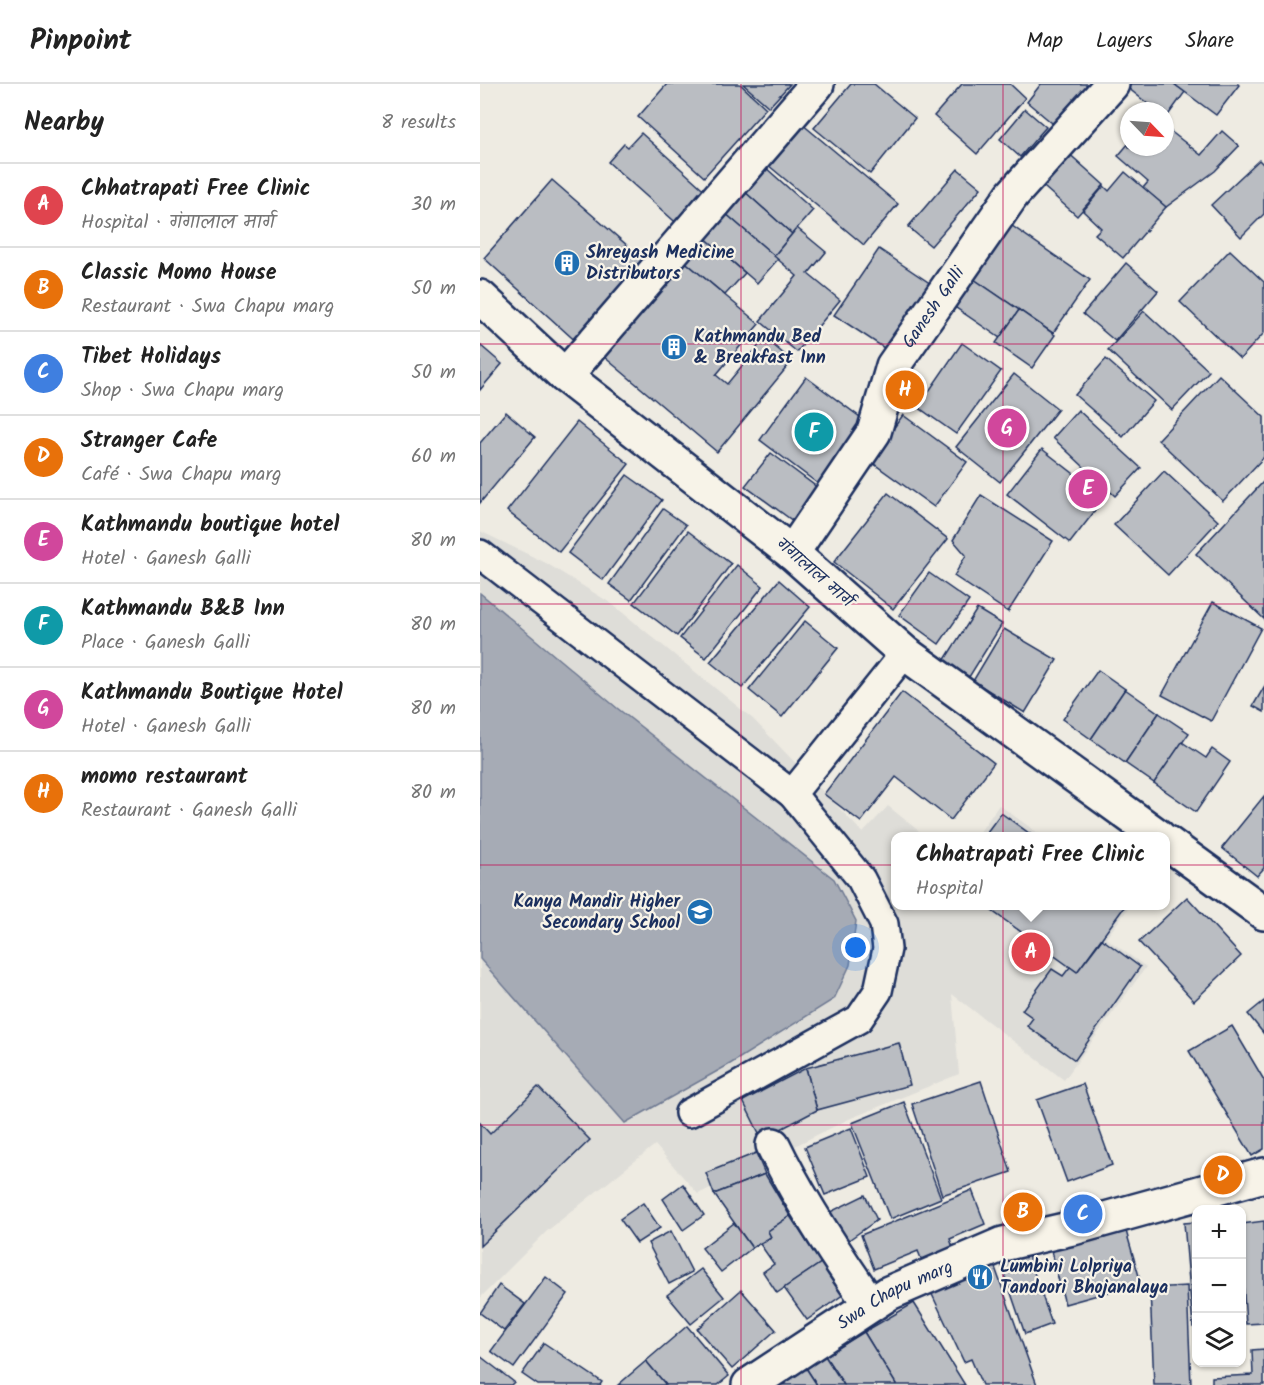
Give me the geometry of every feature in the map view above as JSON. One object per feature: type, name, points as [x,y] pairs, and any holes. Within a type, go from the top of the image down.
[{"type":"street","points":[[565,375],[817,84]]},
{"type":"street","name":"Ganesh Galli","points":[[792,552],[874,432],[893,366],[1012,195],[1112,84]]},
{"type":"street","name":"गंगालाल मार्ग","points":[[480,297],[565,375],[792,552],[905,653],[1151,832]]},
{"type":"street","points":[[1170,845],[1264,913]]},
{"type":"street","points":[[774,1145],[784,1168],[870,1304]]},
{"type":"street","name":"Swa Chapu marg","points":[[749,1385],[889,1293],[1002,1244],[1073,1228],[1264,1175]]},
{"type":"lane","points":[[480,554],[792,794],[861,879],[884,924],[887,949],[878,991],[859,1019],[688,1113]]},
{"type":"lane","points":[[792,794],[905,653]]},
{"type":"shaded area","name":"Kanya Mandir Higher Secondary School","points":[[480,531],[546,563],[612,604],[753,719],[863,833],[888,806],[920,832],[891,832],[891,910],[1127,910],[1106,938],[1146,967],[1064,1080],[952,994],[959,1074],[849,1119],[698,1194],[655,1145],[547,1231],[480,1298]]},
{"type":"shaded area","points":[[480,593],[617,708],[834,879],[856,921],[850,965],[834,999],[730,1064],[625,1123],[480,959]]},
{"type":"shaded area","points":[[999,805],[1036,832],[980,832]]},
{"type":"building","points":[[667,84],[740,84],[766,108],[704,177],[638,117]]},
{"type":"building","points":[[743,84],[790,84],[769,107]]},
{"type":"building","points":[[851,84],[874,84],[915,118],[870,174],[814,128]]},
{"type":"building","points":[[962,84],[1010,84],[1025,98],[977,154],[934,116]]},
{"type":"building","points":[[1041,84],[1103,84],[1064,133],[1027,102]]},
{"type":"building","points":[[1123,84],[1174,84],[1185,92],[1174,107],[1174,102],[1146,102]]},
{"type":"building","points":[[1174,84],[1238,84],[1239,85],[1216,115]]},
{"type":"building","points":[[1025,109],[1046,127],[1020,157],[1000,139]]},
{"type":"building","points":[[802,124],[898,204],[864,245],[768,165]]},
{"type":"building","points":[[1222,131],[1239,146],[1215,171],[1166,207],[1143,188],[1148,182],[1118,156],[1120,154],[1120,156],[1174,156],[1174,134],[1201,155]]},
{"type":"building","points":[[641,133],[711,196],[682,228],[608,162],[624,144],[628,147]]},
{"type":"building","points":[[1065,150],[1104,185],[1077,216],[1037,181]]},
{"type":"building","points":[[1259,160],[1264,165],[1264,214],[1241,237],[1211,205]]},
{"type":"building","points":[[765,167],[813,210],[792,234],[744,191]]},
{"type":"building","points":[[958,169],[981,188],[931,246],[908,227]]},
{"type":"building","points":[[1125,172],[1166,207],[1123,258],[1095,234],[1101,228],[1083,211],[1104,186],[1109,191]]},
{"type":"building","name":"Shreyash Medicine Distributors","points":[[552,180],[652,267],[581,346],[484,258]]},
{"type":"building","points":[[744,191],[792,234],[774,256],[725,213]]},
{"type":"building","points":[[725,213],[778,259],[757,283],[704,237]]},
{"type":"building","points":[[1002,219],[1090,280],[1053,333],[965,273]]},
{"type":"building","points":[[797,228],[826,252],[808,274],[840,300],[797,352],[760,321],[797,276],[774,256]]},
{"type":"building","points":[[704,237],[745,273],[725,295],[683,260]]},
{"type":"building","points":[[879,249],[931,284],[887,350],[834,315]]},
{"type":"building","points":[[1230,250],[1264,282],[1264,333],[1240,359],[1180,302]]},
{"type":"building","name":"Kathmandu Bed & Breakfast Inn","points":[[683,260],[759,324],[716,375],[727,384],[765,338],[792,361],[717,452],[603,356]]},
{"type":"building","points":[[1126,263],[1158,291],[1115,341],[1083,314]]},
{"type":"building","points":[[965,273],[1019,310],[1000,338],[946,301]]},
{"type":"building","points":[[1019,310],[1055,335],[1032,368],[996,343]]},
{"type":"building","points":[[1144,311],[1209,371],[1172,410],[1108,350]]},
{"type":"building","points":[[962,343],[1001,371],[956,434],[918,407]]},
{"type":"building","points":[[480,345],[502,364],[480,390]]},
{"type":"building","points":[[1106,359],[1154,401],[1123,437],[1075,395]]},
{"type":"building","points":[[1014,374],[1058,409],[1000,482],[956,447]]},
{"type":"building","points":[[1219,375],[1264,417],[1264,457],[1223,501],[1158,440]]},
{"type":"building","points":[[806,377],[868,423],[821,486],[760,440]]},
{"type":"building","points":[[1078,410],[1141,468],[1115,496],[1053,438]]},
{"type":"building","points":[[506,412],[535,437],[480,503],[480,443]]},
{"type":"building","points":[[903,415],[967,462],[934,507],[870,461]]},
{"type":"building","points":[[577,422],[629,464],[559,552],[507,511]]},
{"type":"building","points":[[1042,449],[1105,498],[1070,543],[1007,494]]},
{"type":"building","points":[[771,453],[818,488],[793,521],[745,486]]},
{"type":"building","points":[[1164,471],[1218,521],[1168,575],[1114,525]]},
{"type":"building","points":[[627,475],[662,500],[603,580],[568,553]]},
{"type":"building","points":[[1264,481],[1264,619],[1196,554]]},
{"type":"building","points":[[888,493],[948,539],[893,609],[834,562]]},
{"type":"building","points":[[981,495],[1053,541],[1008,612],[954,576],[966,555],[953,540]]},
{"type":"building","points":[[663,509],[686,525],[631,600],[609,584]]},
{"type":"building","points":[[688,531],[731,564],[677,636],[634,603]]},
{"type":"building","points":[[737,565],[763,586],[706,658],[680,638]]},
{"type":"building","points":[[929,573],[969,601],[939,644],[899,615]]},
{"type":"building","points":[[779,580],[810,607],[742,688],[710,662]]},
{"type":"building","points":[[1213,602],[1261,628],[1211,721],[1162,695]]},
{"type":"building","points":[[977,609],[1002,624],[969,677],[944,661]]},
{"type":"building","points":[[805,621],[838,648],[782,717],[749,690]]},
{"type":"building","points":[[1004,629],[1057,660],[1025,713],[973,681]]},
{"type":"building","points":[[1098,670],[1125,689],[1091,739],[1063,719]]},
{"type":"building","points":[[1264,687],[1264,712],[1253,706]]},
{"type":"building","points":[[1125,689],[1159,713],[1125,763],[1091,739]]},
{"type":"building","points":[[902,692],[994,763],[951,820],[896,777],[861,822],[824,794]]},
{"type":"building","points":[[1159,713],[1189,733],[1154,783],[1125,763]]},
{"type":"building","points":[[1182,742],[1206,758],[1212,749],[1230,762],[1196,812],[1154,783]]},
{"type":"building","points":[[1264,796],[1264,868],[1257,876],[1222,848]]},
{"type":"building","points":[[1001,813],[1027,832],[987,832]]},
{"type":"building","points":[[1187,897],[1241,956],[1194,1001],[1139,942]]},
{"type":"building","points":[[991,910],[1122,910],[1077,972]]},
{"type":"building","points":[[1102,939],[1140,967],[1075,1060],[1027,1026],[1033,1018],[1022,1010],[1052,969],[1063,976],[1070,967],[1077,972]]},
{"type":"building","points":[[1264,1001],[1264,1034],[1248,1014]]},
{"type":"building","points":[[1232,1026],[1264,1080],[1264,1149],[1252,1156],[1189,1051]]},
{"type":"building","points":[[899,1043],[910,1085],[817,1110],[806,1068]]},
{"type":"building","points":[[806,1068],[817,1110],[762,1139],[743,1101]]},
{"type":"building","points":[[981,1081],[1011,1172],[942,1195],[912,1104]]},
{"type":"building","points":[[1083,1084],[1112,1165],[1067,1182],[1037,1100]]},
{"type":"building","points":[[538,1087],[590,1140],[480,1246],[480,1123],[490,1134]]},
{"type":"building","points":[[904,1102],[941,1198],[890,1219],[852,1123]]},
{"type":"building","points":[[851,1128],[870,1177],[825,1195],[805,1147]]},
{"type":"building","points":[[756,1153],[765,1174],[714,1194],[706,1173]]},
{"type":"building","points":[[765,1174],[790,1216],[768,1231],[771,1237],[752,1248],[714,1194]]},
{"type":"building","points":[[683,1184],[704,1215],[683,1230],[663,1199]]},
{"type":"building","points":[[972,1190],[985,1224],[950,1239],[955,1253],[924,1266],[918,1251],[874,1269],[861,1235]]},
{"type":"building","points":[[865,1195],[877,1220],[843,1244],[828,1213]]},
{"type":"building","points":[[643,1203],[660,1228],[637,1243],[620,1219]]},
{"type":"building","points":[[790,1216],[821,1263],[777,1293],[763,1272],[774,1264],[760,1244],[771,1237],[768,1231]]},
{"type":"building","points":[[1264,1221],[1264,1323],[1246,1324],[1246,1223]]},
{"type":"building","points":[[1192,1222],[1192,1315],[1184,1223]]},
{"type":"building","points":[[734,1223],[752,1248],[721,1272],[702,1248]]},
{"type":"building","points":[[671,1231],[692,1272],[669,1284],[648,1243]]},
{"type":"building","points":[[1126,1231],[1141,1283],[1065,1304],[1051,1251]]},
{"type":"building","points":[[1028,1255],[1052,1324],[1025,1334],[1001,1264]]},
{"type":"building","points":[[992,1259],[1037,1385],[982,1385],[971,1359],[964,1362],[928,1286]]},
{"type":"building","points":[[821,1263],[844,1294],[807,1320],[784,1288]]},
{"type":"building","points":[[701,1269],[724,1297],[691,1324],[667,1295]]},
{"type":"building","points":[[546,1277],[568,1294],[514,1368],[491,1351]]},
{"type":"building","points":[[499,1285],[525,1304],[504,1331],[480,1313]]},
{"type":"building","points":[[1187,1286],[1191,1385],[1154,1385],[1150,1288]]},
{"type":"building","points":[[741,1290],[776,1330],[732,1369],[697,1329]]},
{"type":"building","points":[[914,1303],[965,1385],[896,1385],[864,1332]]},
{"type":"building","points":[[687,1326],[729,1376],[718,1385],[666,1385],[646,1361]]},
{"type":"building","points":[[864,1332],[895,1385],[844,1385],[825,1356]]},
{"type":"building","points":[[544,1343],[602,1382],[600,1385],[538,1385],[522,1374]]},
{"type":"building","points":[[1264,1349],[1264,1385],[1212,1385],[1212,1377],[1253,1375],[1252,1350]]},
{"type":"building","points":[[480,1356],[514,1382],[511,1385],[480,1385]]},
{"type":"building","points":[[825,1356],[844,1385],[817,1385],[806,1368]]},
{"type":"building","points":[[646,1361],[666,1385],[618,1385]]},
{"type":"building","points":[[806,1368],[817,1385],[782,1385]]},
{"type":"place","name":"Shreyash Medicine Distributors","points":[[567,263]]},
{"type":"place","name":"Kathmandu Bed & Breakfast Inn","points":[[674,347]]},
{"type":"place","name":"momo restaurant","points":[[905,390]]},
{"type":"place","name":"Kathmandu Boutique Hotel","points":[[1007,428]]},
{"type":"place","name":"Kathmandu B&B Inn","points":[[814,432]]},
{"type":"place","name":"Kathmandu boutique hotel","points":[[1088,489]]},
{"type":"place","name":"Kanya Mandir Higher Secondary School","points":[[700,912]]},
{"type":"place","name":"Chhatrapati Free Clinic","points":[[1031,952]]},
{"type":"place","name":"Stranger Cafe","points":[[1223,1175]]},
{"type":"place","name":"Classic Momo House","points":[[1023,1212]]},
{"type":"place","name":"Tibet Holidays","points":[[1083,1214]]},
{"type":"place","name":"Lumbini Lolpriya Tandoori Bhojanalaya","points":[[980,1277]]}]
